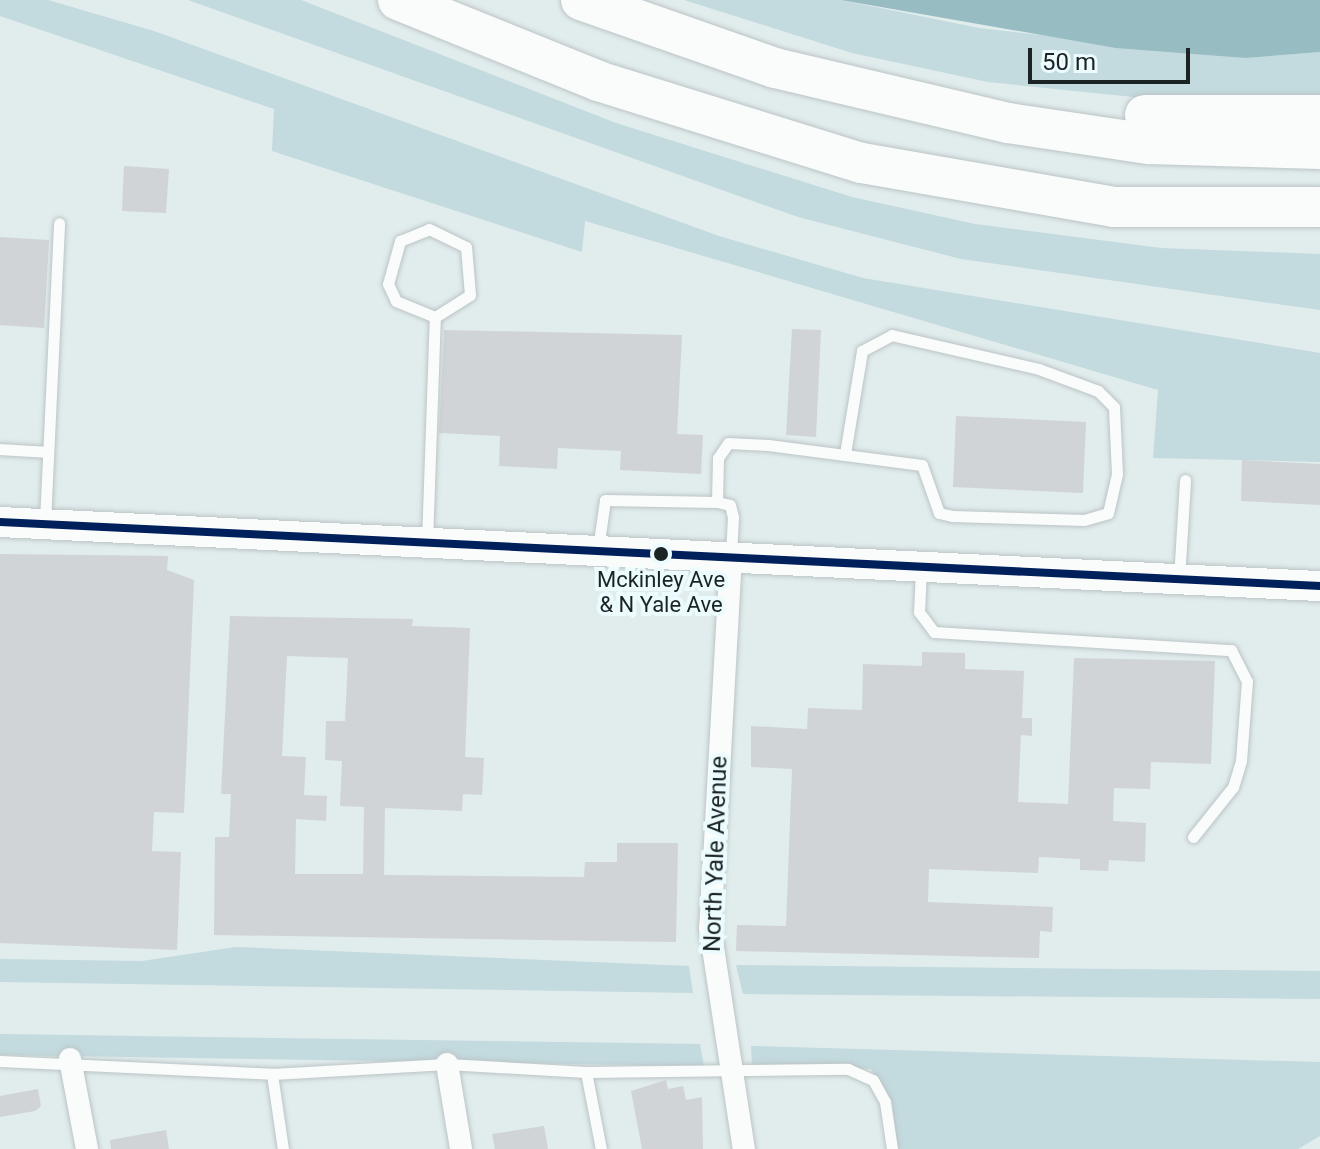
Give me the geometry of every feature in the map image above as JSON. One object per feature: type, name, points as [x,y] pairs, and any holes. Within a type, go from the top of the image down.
[{"type":"highway","points":[[398,0],[598,81],[819,153],[1034,197],[1254,212],[1320,220]]},
{"type":"highway","points":[[581,0],[870,95],[1149,144],[1320,149]]},
{"type":"highway","points":[[870,95],[1189,119],[1320,115]]},
{"type":"highway","points":[[1254,212],[1320,207]]},
{"type":"main road","points":[[0,522],[1320,586]]},
{"type":"street","name":"North Yale Avenue","points":[[731,556],[710,928],[729,1071],[744,1149]]},
{"type":"street","points":[[70,1059],[87,1149]]},
{"type":"street","points":[[447,1064],[461,1149]]},
{"type":"lane","points":[[45,523],[59,223]]},
{"type":"lane","points":[[429,229],[466,247],[470,295],[435,317],[396,301],[388,284],[400,241],[429,229]]},
{"type":"lane","points":[[427,542],[435,317]]},
{"type":"lane","points":[[717,502],[718,458],[728,443],[922,465],[939,513],[1084,520],[1108,513],[1117,474],[1114,407],[1098,391],[1039,369],[892,335],[862,351],[845,454]]},
{"type":"lane","points":[[0,449],[48,452]]},
{"type":"lane","points":[[1179,580],[1185,480]]},
{"type":"lane","points":[[598,550],[605,500],[717,502],[730,505],[733,517],[731,556]]},
{"type":"lane","points":[[921,566],[919,612],[934,632],[1231,650],[1247,681],[1241,761],[1233,787],[1193,837]]},
{"type":"lane","points":[[0,1061],[70,1059],[272,1074],[447,1064],[586,1072],[848,1069],[873,1080],[885,1102],[892,1149]]},
{"type":"lane","points":[[586,1072],[601,1149]]},
{"type":"lane","points":[[272,1074],[283,1149]]},
{"type":"shaded area","points":[[0,0],[48,0],[154,31],[719,236],[863,278],[1320,353],[1320,462],[1153,458],[1158,390],[585,221],[582,252],[272,151],[274,109],[0,16]]},
{"type":"shaded area","points":[[188,0],[301,0],[616,123],[852,197],[975,224],[1161,248],[1320,254],[1320,310],[961,259],[798,217]]},
{"type":"shaded area","points":[[684,0],[841,0],[979,28],[1246,58],[1320,52],[1320,97],[1153,99],[988,82],[852,53]]},
{"type":"shaded area","points":[[841,0],[1320,0],[1320,52],[1246,58],[1116,48]]},
{"type":"shaded area","points":[[236,947],[689,966],[693,993],[0,982],[0,959],[142,961]]},
{"type":"shaded area","points":[[736,965],[1320,971],[1320,999],[743,994]]},
{"type":"shaded area","points":[[0,1034],[700,1044],[704,1066],[0,1055]]},
{"type":"shaded area","points":[[751,1046],[1320,1062],[1320,1136],[1298,1149],[897,1149],[892,1105],[871,1069],[752,1065]]},
{"type":"building","points":[[124,166],[169,169],[166,213],[122,211]]},
{"type":"building","points":[[0,237],[49,240],[44,328],[0,325]]},
{"type":"building","points":[[792,329],[821,330],[816,437],[786,435]]},
{"type":"building","points":[[444,330],[682,335],[677,434],[703,435],[701,474],[620,470],[621,451],[558,448],[557,469],[499,466],[500,436],[439,433]]},
{"type":"building","points":[[956,416],[1086,422],[1083,493],[953,487]]},
{"type":"building","points":[[1242,460],[1320,464],[1320,505],[1241,501]]},
{"type":"building","points":[[0,554],[168,556],[167,570],[194,580],[184,813],[154,812],[152,851],[181,852],[177,950],[0,943]]},
{"type":"building","points":[[230,616],[413,619],[412,626],[470,628],[465,757],[484,758],[482,795],[463,794],[462,811],[385,808],[384,875],[584,877],[585,862],[617,862],[617,843],[678,843],[676,942],[214,935],[215,837],[229,837],[231,794],[221,794]],"holes":[[[287,656],[348,658],[345,721],[326,721],[325,760],[342,761],[340,806],[364,807],[363,874],[295,874],[296,819],[326,821],[327,796],[304,795],[306,757],[282,756]]]},
{"type":"building","points":[[922,652],[965,653],[965,669],[1024,671],[1022,718],[1032,718],[1032,736],[1021,735],[1018,802],[1068,804],[1074,658],[1215,661],[1211,764],[1151,762],[1150,789],[1114,788],[1113,821],[1146,823],[1145,862],[1109,860],[1108,871],[1080,870],[1080,859],[1039,857],[1038,873],[929,869],[928,902],[1053,907],[1052,932],[1040,931],[1039,958],[736,951],[737,925],[786,926],[792,769],[751,767],[751,726],[807,729],[808,708],[862,710],[863,664],[922,666]]},
{"type":"building","points":[[666,1080],[668,1089],[683,1086],[686,1100],[702,1097],[703,1149],[642,1149],[631,1091]]},
{"type":"building","points":[[38,1089],[41,1106],[35,1111],[0,1117],[0,1096]]},
{"type":"building","points":[[544,1126],[548,1149],[495,1149],[492,1134]]},
{"type":"building","points":[[166,1130],[169,1149],[111,1149],[110,1140]]},
{"type":"transit line","points":[[0,522],[1320,586]]},
{"type":"place","name":"Mckinley Ave & N Yale Ave","points":[[661,554]]}]
